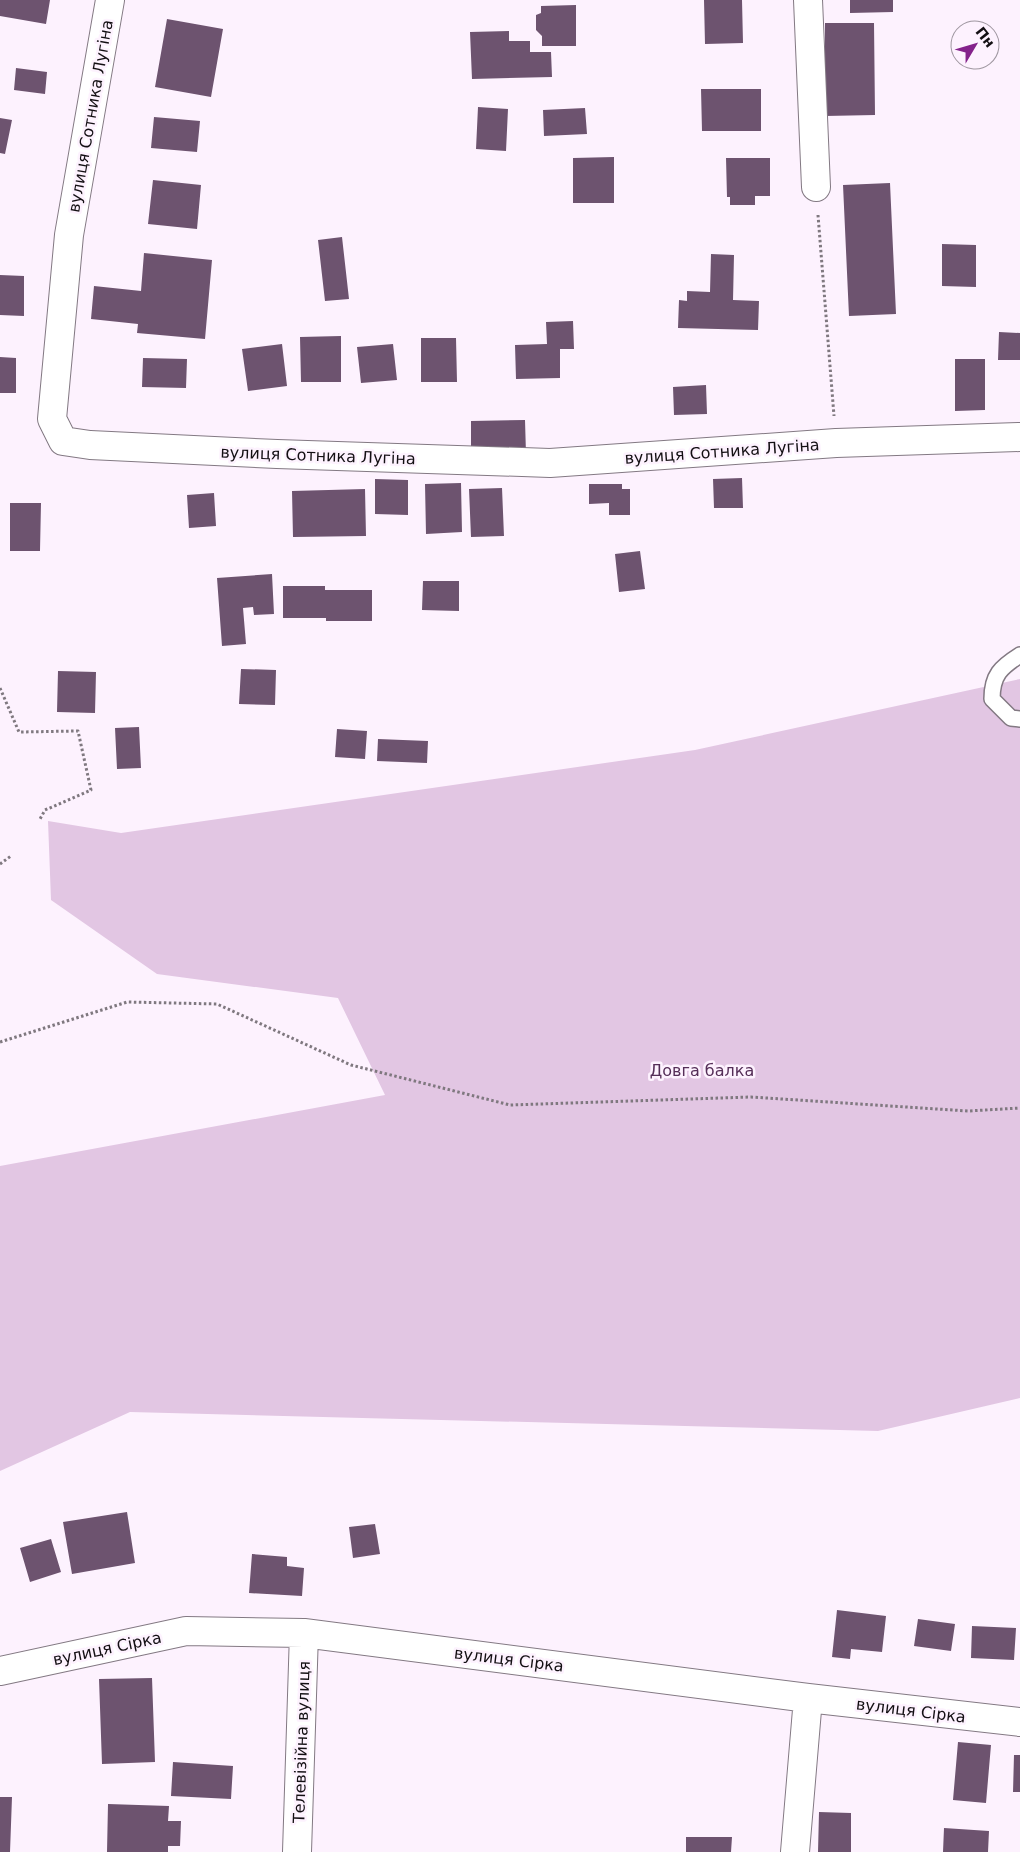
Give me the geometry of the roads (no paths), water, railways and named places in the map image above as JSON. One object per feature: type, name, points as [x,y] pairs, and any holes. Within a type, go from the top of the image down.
[{"type":"street","name":"вулиця Сотника Лугіна","points":[[110,0],[69,236],[52,418],[63,441],[90,446],[550,463],[836,443],[1020,437]]},
{"type":"street","points":[[808,0],[816,187]]},
{"type":"street","name":"вулиця Сірка","points":[[0,1671],[186,1631],[304,1633],[808,1698],[1020,1722]]},
{"type":"street","name":"Телевізійна вулиця","points":[[297,1852],[304,1633]]},
{"type":"street","points":[[795,1852],[808,1698]]},
{"type":"lane","points":[[1020,655],[996,674],[992,687],[992,699],[1011,718],[1020,719]]},
{"type":"park label","name":"Довга балка","points":[[702,1070]]}]
